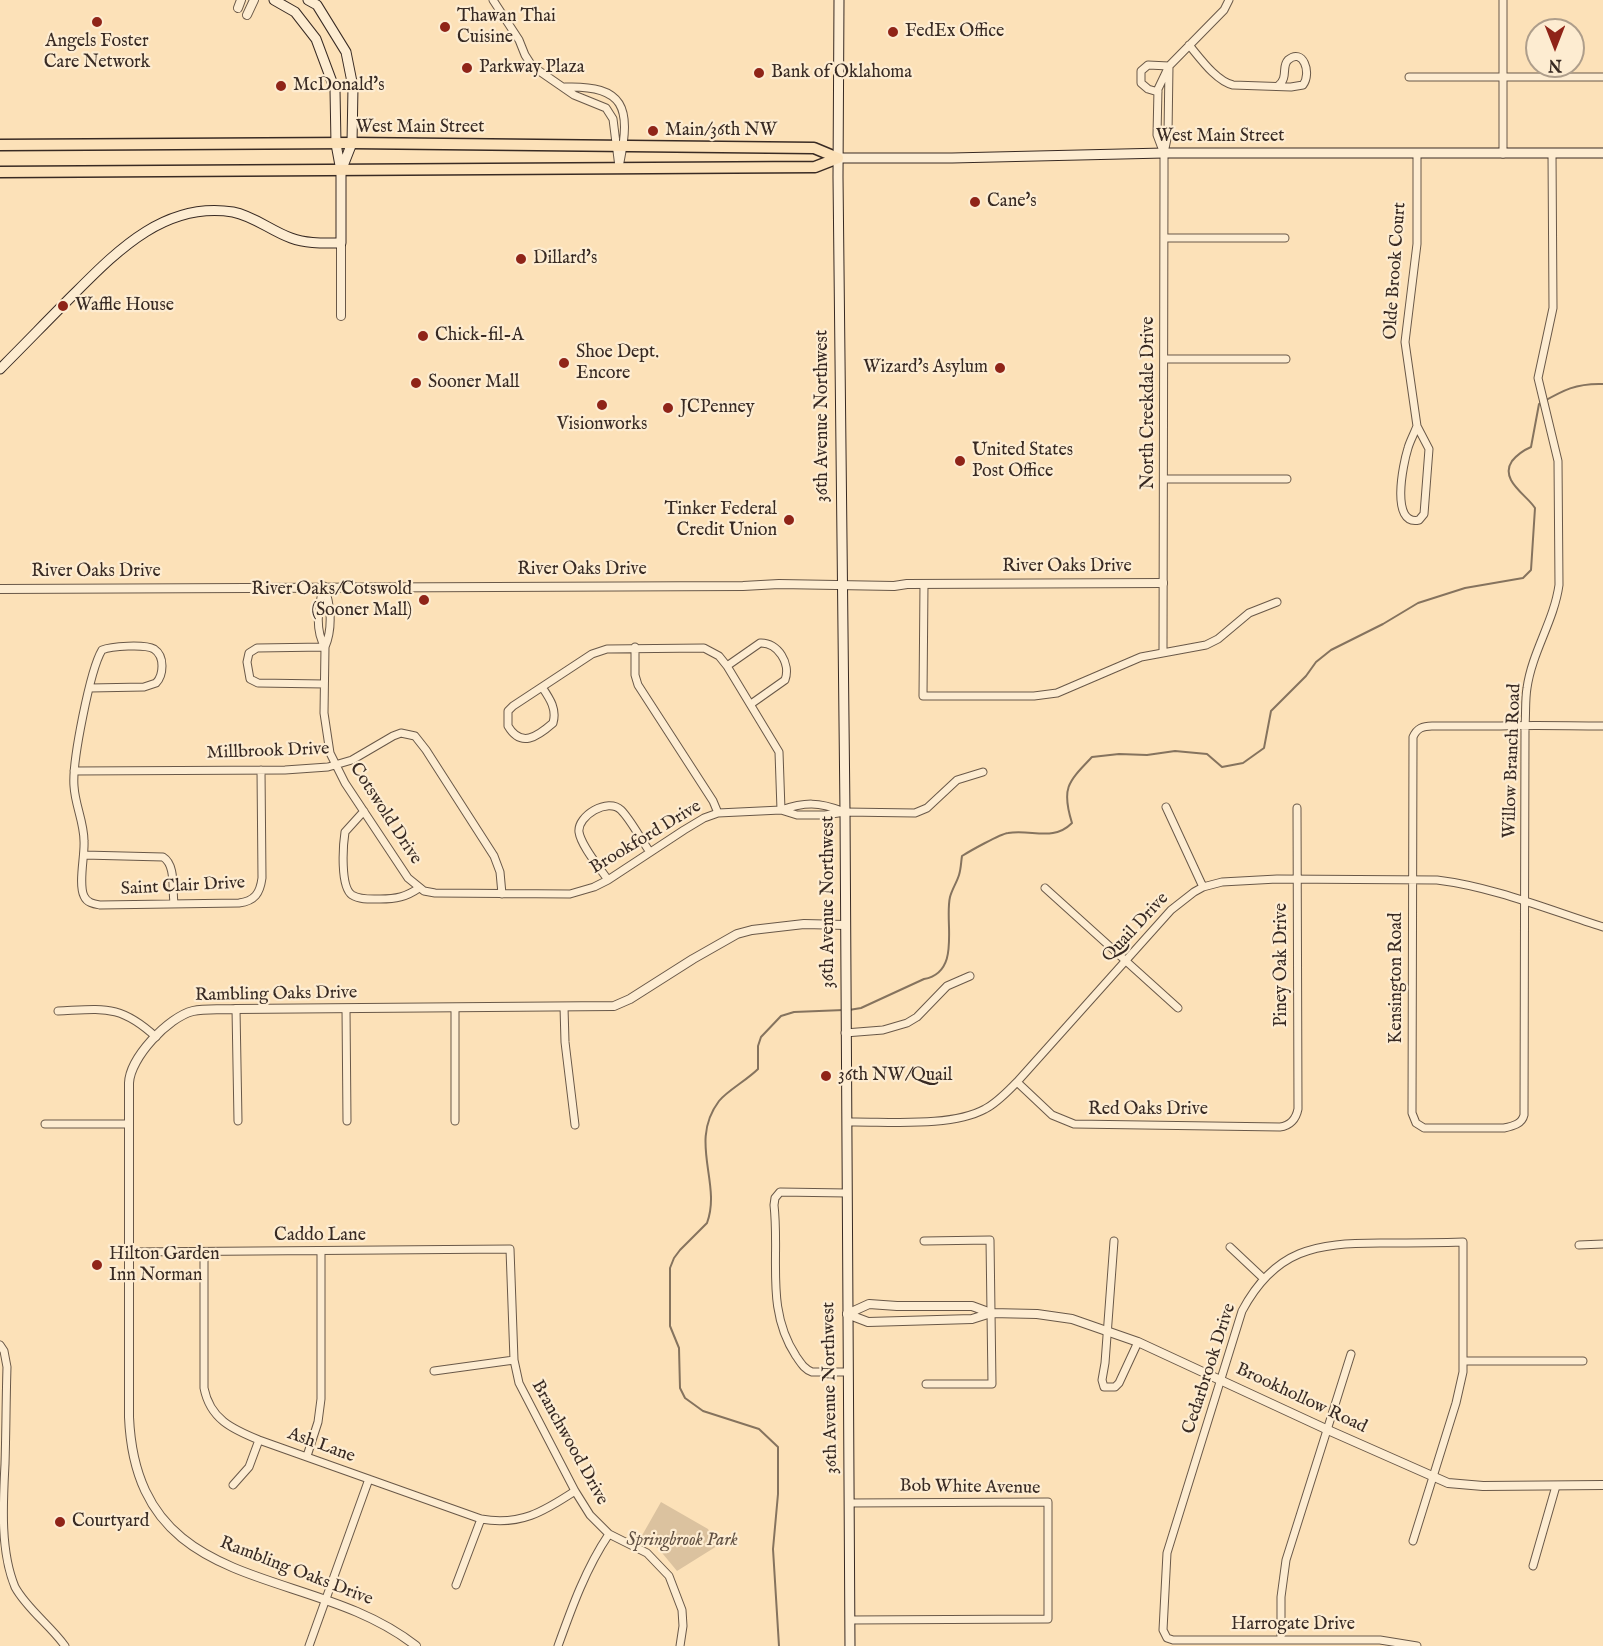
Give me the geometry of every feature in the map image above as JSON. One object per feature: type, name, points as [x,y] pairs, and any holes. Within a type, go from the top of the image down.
[{"type":"main road","points":[[0,369],[128,243],[167,221],[196,213],[233,212],[243,214],[303,242],[341,243],[340,171],[336,144],[335,90],[316,39],[295,12],[274,0]]},
{"type":"main road","points":[[308,0],[315,3],[346,52],[353,87],[352,143],[340,171]]},
{"type":"main road","name":"36th Avenue Northwest","points":[[839,0],[838,158],[850,1646]]},
{"type":"main road","name":"West Main Street","points":[[0,145],[352,143],[814,148],[838,158]]},
{"type":"main road","name":"West Main Street","points":[[0,172],[815,167],[838,158],[1164,153],[1603,153]]},
{"type":"street","points":[[248,15],[254,0]]},
{"type":"street","points":[[493,0],[519,40],[532,66],[574,95],[606,108],[613,120],[620,146]]},
{"type":"street","points":[[1164,153],[1157,135],[1158,92],[1169,66],[1224,10],[1229,0]]},
{"type":"street","points":[[1503,0],[1503,154]]},
{"type":"street","points":[[1189,45],[1229,84],[1291,87],[1303,85],[1308,73],[1303,60],[1296,58],[1288,60],[1284,79],[1278,86]]},
{"type":"street","points":[[1158,92],[1148,89],[1141,83],[1141,71],[1148,65],[1169,66]]},
{"type":"street","points":[[1164,153],[1168,134],[1169,66]]},
{"type":"street","points":[[1409,77],[1603,78]]},
{"type":"street","points":[[565,87],[585,86],[615,97],[621,106],[626,129],[620,146],[619,167]]},
{"type":"street","name":"North Creekdale Drive","points":[[1163,652],[1164,153]]},
{"type":"street","name":"Willow Branch Road","points":[[1518,1124],[1524,1115],[1527,688],[1556,604],[1559,585],[1558,461],[1539,389],[1538,371],[1553,308],[1552,153]]},
{"type":"street","name":"Olde Brook Court","points":[[1417,154],[1416,244],[1404,342],[1417,426],[1429,449],[1424,513],[1419,520],[1415,521],[1407,519],[1401,504],[1408,447],[1417,426]]},
{"type":"street","points":[[1164,238],[1285,238]]},
{"type":"street","points":[[341,243],[341,316]]},
{"type":"street","points":[[1164,359],[1286,359]]},
{"type":"street","points":[[1164,479],[1287,479]]},
{"type":"street","name":"River Oaks Drive","points":[[0,589],[1163,583]]},
{"type":"street","points":[[924,584],[923,696],[1046,695],[1071,688],[1141,657],[1212,643],[1249,613],[1278,602]]},
{"type":"street","name":"Cotswold Drive","points":[[324,586],[319,604],[319,637],[325,647]]},
{"type":"street","name":"Cotswold Drive","points":[[324,586],[330,602],[324,684],[324,713],[330,753],[345,783],[408,878],[419,888]]},
{"type":"street","points":[[727,666],[760,643],[773,646],[784,659],[787,671],[785,680],[751,704]]},
{"type":"street","points":[[90,688],[144,687],[156,683],[162,670],[159,654],[146,647],[105,649],[97,660],[90,688],[74,771],[74,789],[83,830],[84,855],[163,857],[170,862],[174,903]]},
{"type":"street","points":[[324,684],[258,683],[250,679],[247,662],[249,653],[257,648],[325,647]]},
{"type":"street","points":[[635,647],[635,675],[638,685],[703,784],[718,813]]},
{"type":"street","points":[[542,687],[554,709],[553,723],[531,738],[516,737],[508,726],[508,711],[542,687],[601,650],[635,647],[704,648],[719,656],[727,666],[779,752],[781,810]]},
{"type":"street","name":"Kensington Road","points":[[1518,1124],[1504,1128],[1451,1126],[1430,1129],[1419,1126],[1413,1119],[1412,743],[1418,729],[1432,726],[1526,726]]},
{"type":"street","points":[[1526,726],[1603,726]]},
{"type":"street","name":"Millbrook Drive","points":[[74,771],[285,770],[336,765],[352,760],[398,734],[407,733],[415,736],[494,856],[500,872],[502,894]]},
{"type":"street","name":"Saint Clair Drive","points":[[84,855],[83,894],[90,902],[100,905],[247,902],[257,895],[262,878],[261,770]]},
{"type":"street","points":[[845,812],[915,813],[927,808],[957,780],[983,772]]},
{"type":"street","name":"Brookford Drive","points":[[419,888],[435,893],[570,894],[608,880],[694,824],[718,813],[781,810],[799,804],[824,804],[845,812]]},
{"type":"street","points":[[608,880],[582,840],[579,830],[582,820],[601,807],[611,805],[621,810],[650,852]]},
{"type":"street","points":[[1166,807],[1203,886]]},
{"type":"street","name":"Piney Oak Drive","points":[[1293,1120],[1298,1109],[1297,808]]},
{"type":"street","name":"Brookford Drive","points":[[781,810],[797,815],[845,812]]},
{"type":"street","points":[[364,811],[345,832],[345,882],[348,890],[352,895],[361,898],[393,899],[405,896],[419,888]]},
{"type":"street","name":"Quail Drive","points":[[847,1122],[908,1122],[967,1116],[986,1109],[1017,1082],[1171,910],[1203,886],[1235,880],[1297,879],[1413,879],[1457,882],[1525,901],[1603,927]]},
{"type":"street","points":[[1045,888],[1178,1008]]},
{"type":"street","name":"Rambling Oaks Drive","points":[[416,1646],[383,1624],[326,1600],[219,1563],[185,1541],[165,1522],[147,1494],[136,1466],[130,1437],[128,1124],[130,1070],[138,1056],[156,1036],[179,1017],[193,1011],[605,1007],[621,1004],[711,948],[744,932],[804,924],[845,926]]},
{"type":"street","points":[[845,1033],[883,1030],[907,1023],[917,1017],[947,986],[970,976]]},
{"type":"street","points":[[564,1007],[565,1042],[575,1125]]},
{"type":"street","points":[[455,1008],[455,1121]]},
{"type":"street","points":[[236,1009],[238,1120]]},
{"type":"street","points":[[346,1009],[347,1121]]},
{"type":"street","points":[[58,1011],[116,1011],[130,1016],[156,1036]]},
{"type":"street","name":"Red Oaks Drive","points":[[1017,1082],[1052,1115],[1074,1124],[1280,1127],[1293,1120]]},
{"type":"street","points":[[45,1124],[128,1124]]},
{"type":"street","points":[[847,1193],[784,1192],[776,1194],[774,1205],[777,1307],[783,1332],[792,1350],[807,1370],[848,1372]]},
{"type":"street","points":[[924,1241],[990,1240],[992,1384],[926,1384]]},
{"type":"street","points":[[1114,1241],[1102,1380],[1104,1387],[1115,1387],[1119,1383],[1138,1342]]},
{"type":"street","name":"Cedarbrook Drive","points":[[1169,1639],[1163,1630],[1167,1553],[1242,1311],[1264,1279],[1299,1253],[1319,1246],[1345,1243],[1463,1242],[1463,1361]]},
{"type":"street","points":[[1579,1245],[1603,1244]]},
{"type":"street","points":[[1230,1246],[1264,1279]]},
{"type":"street","name":"Caddo Lane","points":[[129,1252],[510,1249]]},
{"type":"street","name":"Branchwood Drive","points":[[510,1249],[514,1360],[524,1393],[590,1515],[609,1534],[647,1553],[669,1576],[682,1610],[683,1626],[680,1646]]},
{"type":"street","name":"Ash Lane","points":[[204,1251],[203,1371],[206,1396],[221,1421],[259,1440],[481,1519],[500,1522],[519,1520],[575,1491]]},
{"type":"street","points":[[307,1456],[318,1422],[321,1399],[321,1251]]},
{"type":"street","name":"Brookhollow Road","points":[[847,1314],[869,1304],[972,1306],[991,1312],[1055,1316],[1080,1321],[1138,1342],[1328,1430],[1455,1484],[1603,1485]]},
{"type":"street","name":"Brookhollow Road","points":[[847,1314],[868,1322],[972,1319],[991,1312]]},
{"type":"street","points":[[0,1345],[4,1351],[7,1367],[3,1521],[6,1562],[14,1586],[24,1600],[56,1632],[65,1646]]},
{"type":"street","points":[[1281,1640],[1281,1597],[1286,1560],[1352,1354]]},
{"type":"street","points":[[434,1371],[514,1360]]},
{"type":"street","points":[[1413,1541],[1460,1390],[1463,1361],[1583,1361]]},
{"type":"street","points":[[233,1485],[249,1467],[259,1440]]},
{"type":"street","points":[[309,1646],[369,1479]]},
{"type":"street","points":[[1533,1566],[1556,1486]]},
{"type":"street","name":"Bob White Avenue","points":[[849,1503],[1048,1502],[1048,1619],[850,1620]]},
{"type":"street","points":[[456,1585],[481,1519]]},
{"type":"street","points":[[558,1646],[582,1581],[609,1534]]},
{"type":"street","name":"Harrogate Drive","points":[[1169,1639],[1380,1640],[1417,1646]]},
{"type":"green space","name":"Springbrook Park","points":[[661,1502],[708,1529],[717,1546],[677,1571],[658,1548],[640,1539]]},
{"type":"waterway","points":[[849,1010],[861,1008],[936,974],[943,967],[949,945],[950,897],[959,875],[962,856],[1004,834],[1017,832],[1042,834],[1065,829],[1072,823],[1067,801],[1069,786],[1077,773],[1092,757],[1119,754],[1147,755],[1175,751],[1207,754],[1222,767],[1243,763],[1264,748],[1271,711],[1306,676],[1316,662],[1331,650],[1383,624],[1418,603],[1465,588],[1523,578],[1531,570],[1535,508],[1511,481],[1509,468],[1516,457],[1531,447],[1539,404],[1569,389],[1603,384]]},
{"type":"waterway","points":[[779,1646],[773,1549],[778,1494],[778,1447],[759,1429],[703,1411],[685,1398],[680,1388],[679,1348],[670,1326],[670,1268],[680,1250],[707,1223],[711,1208],[706,1147],[706,1132],[710,1116],[723,1097],[758,1069],[758,1046],[761,1037],[781,1016],[794,1012],[844,1010]]},
{"type":"place","name":"Angels Foster Care Network","points":[[97,22]]},
{"type":"place","name":"Thawan Thai Cuisine","points":[[445,27]]},
{"type":"place","name":"FedEx Office","points":[[893,32]]},
{"type":"place","name":"Parkway Plaza","points":[[467,68]]},
{"type":"place","name":"Bank of Oklahoma","points":[[759,73]]},
{"type":"place","name":"McDonald's","points":[[281,86]]},
{"type":"place","name":"Main/36th NW","points":[[653,131]]},
{"type":"place","name":"Cane's","points":[[975,202]]},
{"type":"place","name":"Dillard's","points":[[521,259]]},
{"type":"place","name":"Waffle House","points":[[63,306]]},
{"type":"place","name":"Chick-fil-A","points":[[423,336]]},
{"type":"place","name":"Shoe Dept. Encore","points":[[564,363]]},
{"type":"place","name":"Wizard's Asylum","points":[[1000,368]]},
{"type":"place","name":"Sooner Mall","points":[[416,383]]},
{"type":"place","name":"Visionworks","points":[[602,405]]},
{"type":"place","name":"JCPenney","points":[[668,408]]},
{"type":"place","name":"United States Post Office","points":[[960,461]]},
{"type":"place","name":"Tinker Federal Credit Union","points":[[789,520]]},
{"type":"place","name":"River Oaks/Cotswold (Sooner Mall)","points":[[424,600]]},
{"type":"place","name":"36th NW/Quail","points":[[826,1076]]},
{"type":"place","name":"Hilton Garden Inn Norman","points":[[97,1265]]},
{"type":"place","name":"Courtyard","points":[[60,1522]]}]
